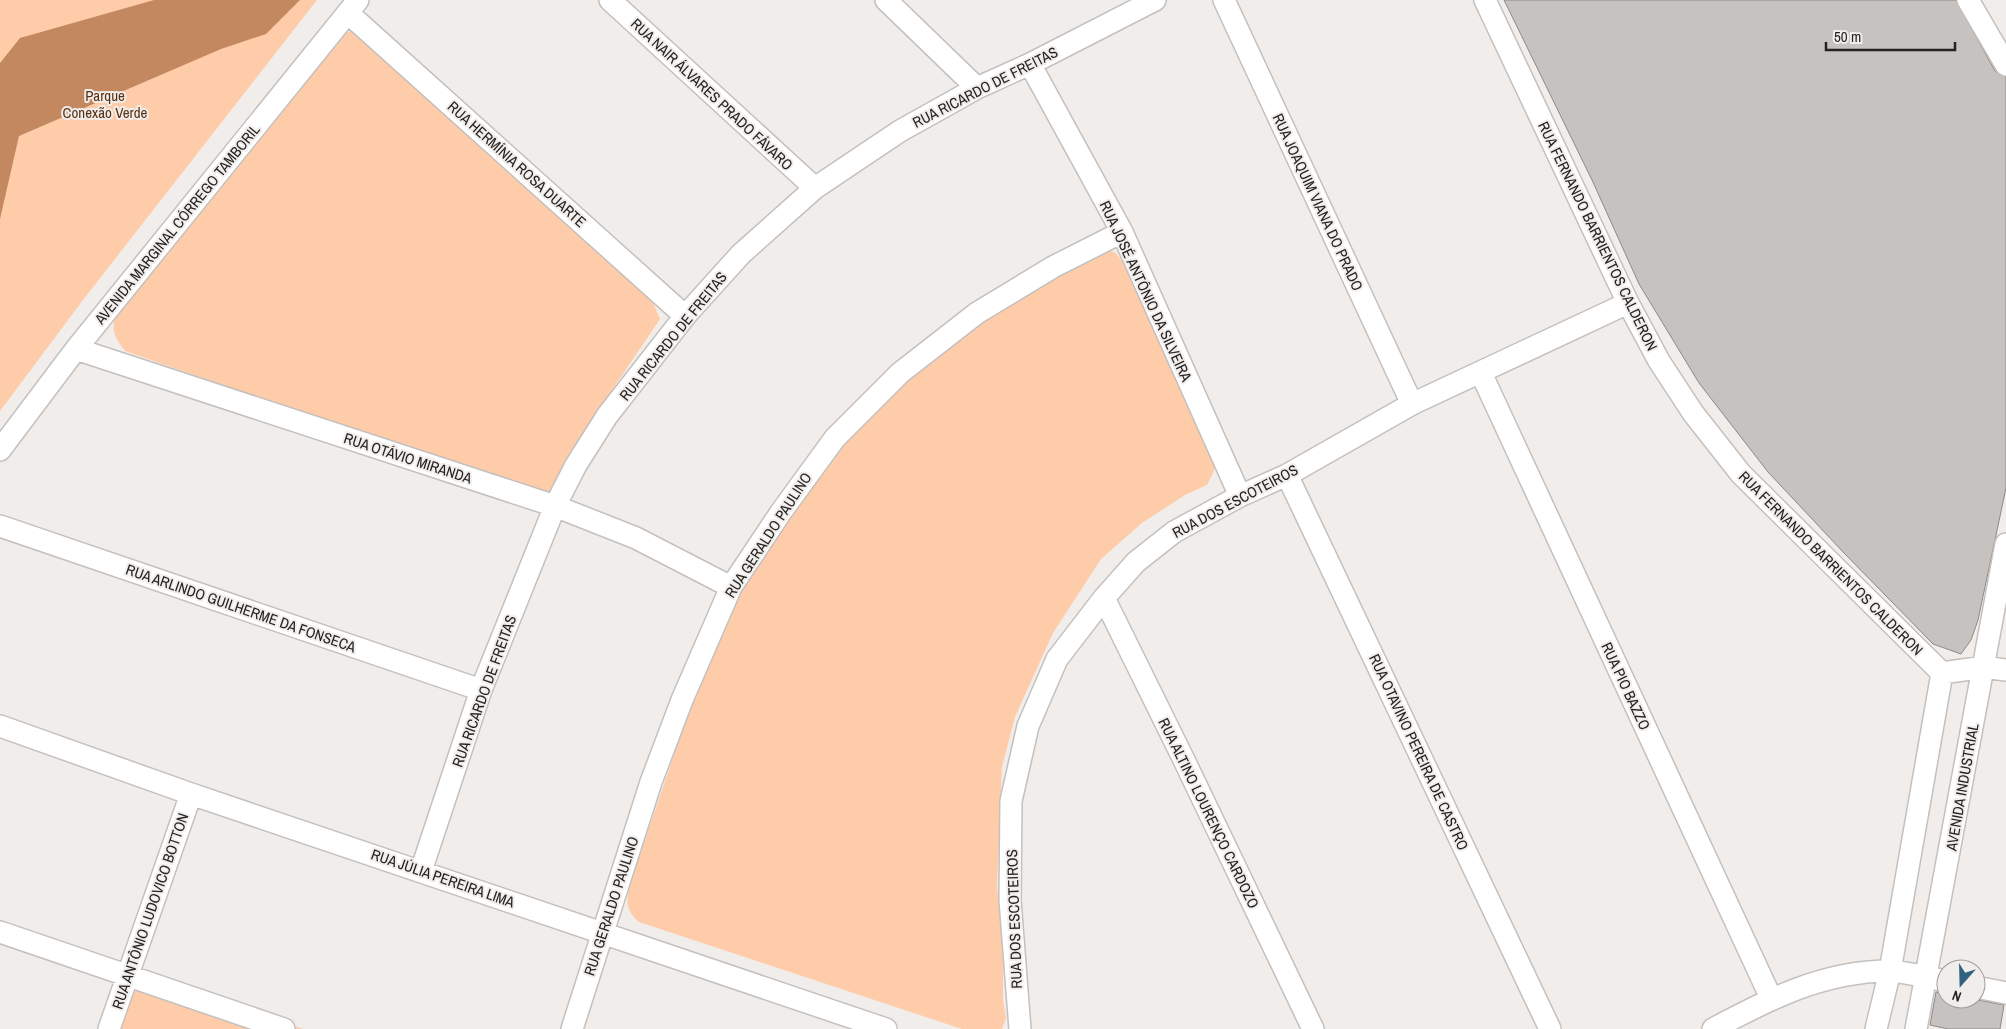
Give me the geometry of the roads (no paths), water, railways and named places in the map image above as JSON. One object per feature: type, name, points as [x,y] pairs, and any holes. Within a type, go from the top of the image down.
[{"type":"street","name":"RUA NAIR ÁLVARES PRADO FÁVARO","points":[[610,0],[815,188]]},
{"type":"street","points":[[886,0],[977,88]]},
{"type":"street","name":"RUA RICARDO DE FREITAS","points":[[421,871],[482,690],[555,506],[576,465],[607,416],[685,316],[742,254],[815,188],[900,131],[977,88],[1030,64],[1155,0]]},
{"type":"street","name":"RUA JOAQUIM VIANA DO PRADO","points":[[1224,0],[1412,404]]},
{"type":"street","name":"RUA FERNANDO BARRIENTOS CALDERON","points":[[1485,0],[1628,303],[1660,361],[1693,413],[1741,474],[1942,673]]},
{"type":"street","points":[[1968,0],[2006,65]]},
{"type":"street","name":"RUA HERMÍNIA ROSA DUARTE","points":[[353,6],[685,316]]},
{"type":"street","name":"AVENIDA MARGINAL CÓRREGO TAMBORIL","points":[[0,450],[76,349],[353,6]]},
{"type":"street","name":"RUA JOSÉ ANTÔNIO DA SILVEIRA","points":[[1030,64],[1122,232],[1240,496]]},
{"type":"street","name":"RUA GERALDO PAULINO","points":[[572,1029],[651,782],[682,700],[731,587],[835,438],[900,373],[977,313],[1053,267],[1122,232]]},
{"type":"street","name":"RUA DOS ESCOTEIROS","points":[[1020,1029],[1010,900],[1011,801],[1028,726],[1057,660],[1104,598],[1136,562],[1174,532],[1240,496],[1287,475],[1412,404],[1628,303]]},
{"type":"street","name":"RUA OTÁVIO MIRANDA","points":[[76,349],[555,506],[636,538],[731,587]]},
{"type":"street","name":"RUA PIO BAZZO","points":[[1481,373],[1771,998]]},
{"type":"street","name":"RUA OTAVINO PEREIRA DE CASTRO","points":[[1287,475],[1550,1029]]},
{"type":"street","name":"RUA ARLINDO GUILHERME DA FONSECA","points":[[0,526],[482,690]]},
{"type":"street","name":"AVENIDA INDUSTRIAL","points":[[1939,959],[1984,667],[2006,544]]},
{"type":"street","name":"RUA ALTINO LOURENÇO CARDOZO","points":[[1104,598],[1313,1029]]},
{"type":"street","points":[[1876,1029],[1890,971],[1942,673],[1984,667],[2006,670]]},
{"type":"street","name":"RUA JÚLIA PEREIRA LIMA","points":[[0,726],[191,794],[886,1029]]},
{"type":"street","name":"RUA ANTÔNIO LUDOVICO BOTTON","points":[[109,1029],[191,794]]},
{"type":"street","points":[[0,932],[127,977],[284,1029]]},
{"type":"street","points":[[1713,1029],[1771,998],[1805,985],[1845,976],[1890,971],[1936,979]]},
{"type":"street","name":"AVENIDA INDUSTRIAL","points":[[1916,1029],[1936,979]]},
{"type":"street","points":[[1986,989],[2006,993]]},
{"type":"park label","name":"Parque Conexão Verde","points":[[105,104]]}]
